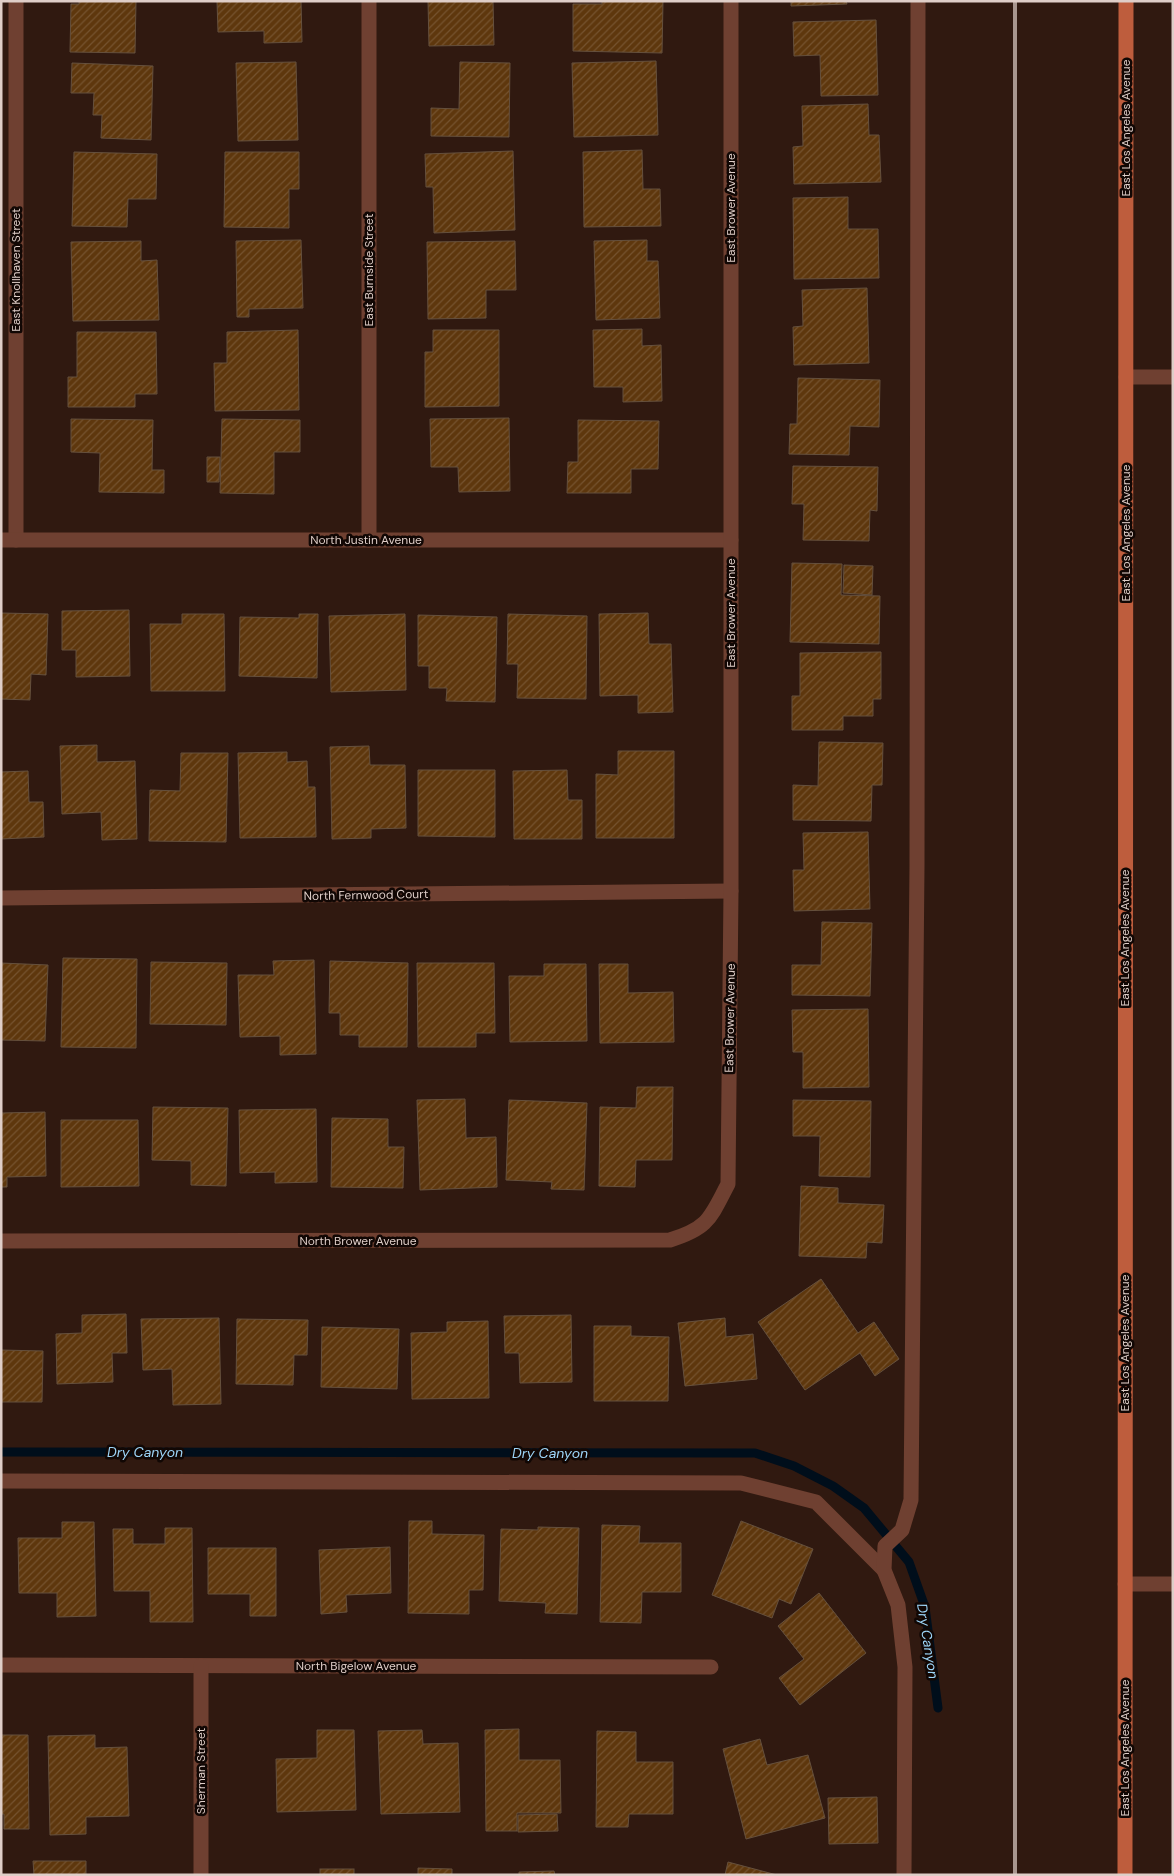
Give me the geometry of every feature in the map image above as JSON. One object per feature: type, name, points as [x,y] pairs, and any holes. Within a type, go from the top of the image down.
[{"type":"main road","name":"East Los Angeles Avenue","points":[[1125,1875],[1126,1]]},
{"type":"street","name":"East Knollhaven Street","points":[[9,540],[16,1]]},
{"type":"street","name":"East Burnside Street","points":[[369,1],[369,540]]},
{"type":"street","name":"East Brower Avenue","points":[[709,1220],[728,1184],[731,891],[731,1]]},
{"type":"street","points":[[884,1570],[885,1546],[902,1530],[911,1500],[917,866],[918,1]]},
{"type":"street","points":[[1126,377],[1173,377]]},
{"type":"street","name":"North Justin Avenue","points":[[9,540],[731,540]]},
{"type":"street","name":"North Fernwood Court","points":[[1,898],[731,891]]},
{"type":"street","name":"North Brower Avenue","points":[[1,1241],[670,1240],[691,1233],[709,1220]]},
{"type":"street","points":[[1,1481],[741,1482],[816,1502],[884,1570],[898,1605],[905,1667],[904,1875]]},
{"type":"street","points":[[1125,1584],[1173,1584]]},
{"type":"street","name":"North Bigelow Avenue","points":[[1,1665],[711,1667]]},
{"type":"street","name":"Sherman Street","points":[[201,1666],[201,1875]]},
{"type":"building","points":[[79,1],[136,1],[135,53],[70,52],[71,4],[79,4]]},
{"type":"building","points":[[217,1],[301,1],[302,42],[264,43],[264,31],[218,32]]},
{"type":"building","points":[[428,1],[493,1],[494,45],[429,46]]},
{"type":"building","points":[[602,1],[663,1],[662,53],[573,51],[573,4],[602,4]]},
{"type":"building","points":[[791,1],[846,1],[847,4],[791,6]]},
{"type":"building","points":[[876,20],[878,95],[821,96],[820,55],[794,56],[793,22]]},
{"type":"building","points":[[656,61],[658,135],[574,137],[572,63]]},
{"type":"building","points":[[296,62],[298,140],[238,141],[236,63]]},
{"type":"building","points":[[460,62],[510,63],[509,137],[431,136],[431,108],[459,109]]},
{"type":"building","points":[[72,63],[153,66],[151,140],[101,138],[102,115],[93,115],[94,93],[71,93]]},
{"type":"building","points":[[868,104],[869,135],[879,135],[881,182],[794,184],[793,147],[803,146],[802,106]]},
{"type":"building","points":[[642,150],[643,189],[660,189],[661,226],[584,227],[583,152]]},
{"type":"building","points":[[513,151],[515,230],[434,233],[433,187],[426,187],[425,154]]},
{"type":"building","points":[[74,152],[157,154],[156,199],[128,199],[127,227],[72,226]]},
{"type":"building","points":[[225,152],[299,152],[299,189],[289,189],[289,228],[224,227]]},
{"type":"building","points":[[848,197],[848,229],[878,229],[879,278],[794,279],[793,198]]},
{"type":"building","points":[[301,240],[303,308],[249,309],[249,317],[237,317],[236,241]]},
{"type":"building","points":[[647,240],[647,261],[658,261],[660,318],[596,320],[594,241]]},
{"type":"building","points":[[141,241],[141,261],[157,260],[159,320],[73,321],[71,242]]},
{"type":"building","points":[[515,241],[516,290],[486,290],[486,318],[428,319],[427,242]]},
{"type":"building","points":[[867,288],[869,363],[794,365],[793,327],[803,326],[802,290]]},
{"type":"building","points":[[642,329],[642,346],[661,345],[662,401],[623,402],[623,387],[594,387],[593,330]]},
{"type":"building","points":[[298,330],[299,410],[215,411],[214,363],[227,363],[227,332]]},
{"type":"building","points":[[433,330],[499,330],[499,406],[425,407],[425,352],[433,352]]},
{"type":"building","points":[[77,332],[156,332],[157,394],[135,394],[135,407],[68,407],[68,377],[77,377]]},
{"type":"building","points":[[798,378],[880,380],[879,427],[850,426],[849,455],[789,454],[790,424],[797,424]]},
{"type":"building","points":[[509,418],[510,491],[459,492],[458,467],[431,467],[430,419]]},
{"type":"building","points":[[71,419],[153,420],[152,470],[164,470],[164,493],[99,492],[100,453],[71,452]]},
{"type":"building","points":[[222,419],[300,420],[300,452],[274,452],[274,494],[220,493]]},
{"type":"building","points":[[578,420],[659,421],[658,469],[631,469],[631,493],[567,493],[568,462],[578,462]]},
{"type":"building","points":[[207,457],[220,457],[219,482],[207,482]]},
{"type":"building","points":[[793,466],[878,467],[877,511],[870,510],[869,541],[803,540],[804,504],[792,504]]},
{"type":"building","points":[[792,563],[842,564],[841,595],[880,596],[879,644],[790,642]]},
{"type":"building","points":[[844,565],[873,566],[872,595],[843,593]]},
{"type":"building","points":[[129,610],[130,676],[76,677],[76,650],[62,650],[62,611]]},
{"type":"building","points":[[1,613],[48,614],[46,675],[31,674],[30,700],[1,699]]},
{"type":"building","points":[[648,613],[649,644],[671,644],[673,712],[638,713],[638,695],[600,696],[599,614]]},
{"type":"building","points":[[182,614],[224,614],[225,691],[151,691],[150,624],[182,624]]},
{"type":"building","points":[[299,614],[318,614],[317,678],[239,676],[240,617],[299,618]]},
{"type":"building","points":[[405,614],[406,690],[331,692],[329,616]]},
{"type":"building","points":[[508,614],[587,616],[586,699],[517,698],[518,664],[507,664]]},
{"type":"building","points":[[418,615],[497,617],[495,702],[446,701],[447,688],[429,688],[429,666],[418,666]]},
{"type":"building","points":[[881,652],[881,699],[873,699],[873,716],[843,716],[843,730],[792,730],[792,696],[800,696],[800,653]]},
{"type":"building","points":[[819,742],[883,743],[882,785],[872,785],[871,821],[793,820],[793,785],[818,786]]},
{"type":"building","points":[[97,745],[97,762],[135,761],[137,839],[102,840],[101,812],[62,814],[60,746]]},
{"type":"building","points":[[369,746],[370,765],[405,765],[406,828],[371,829],[371,838],[332,839],[330,747]]},
{"type":"building","points":[[618,751],[674,751],[674,838],[596,838],[596,774],[618,775]]},
{"type":"building","points":[[287,752],[287,762],[307,761],[308,787],[315,787],[316,837],[240,838],[238,753]]},
{"type":"building","points":[[181,753],[228,753],[226,842],[149,841],[150,790],[180,791]]},
{"type":"building","points":[[418,770],[495,770],[495,837],[418,836]]},
{"type":"building","points":[[567,770],[568,800],[582,800],[582,839],[514,839],[513,771]]},
{"type":"building","points":[[28,771],[29,802],[43,802],[44,837],[1,839],[1,772]]},
{"type":"building","points":[[868,832],[870,909],[794,911],[793,870],[804,870],[803,833]]},
{"type":"building","points":[[822,922],[872,923],[870,996],[792,995],[792,965],[821,965]]},
{"type":"building","points":[[63,958],[137,959],[136,1048],[61,1047]]},
{"type":"building","points":[[314,960],[316,1054],[280,1055],[280,1036],[240,1037],[238,975],[274,975],[273,961]]},
{"type":"building","points":[[330,961],[408,963],[407,1047],[359,1047],[359,1035],[340,1035],[340,1013],[329,1013]]},
{"type":"building","points":[[151,962],[227,963],[226,1025],[150,1024]]},
{"type":"building","points":[[1,963],[48,965],[45,1041],[1,1040]]},
{"type":"building","points":[[417,963],[494,963],[495,1033],[476,1033],[476,1047],[418,1047]]},
{"type":"building","points":[[544,964],[586,964],[587,1041],[510,1042],[509,976],[544,976]]},
{"type":"building","points":[[599,964],[628,964],[628,993],[673,992],[674,1042],[600,1043]]},
{"type":"building","points":[[868,1009],[869,1087],[803,1088],[803,1052],[793,1052],[792,1010]]},
{"type":"building","points":[[637,1087],[673,1087],[672,1160],[636,1160],[635,1187],[599,1186],[600,1107],[636,1108]]},
{"type":"building","points":[[465,1099],[466,1138],[496,1137],[497,1187],[420,1190],[417,1100]]},
{"type":"building","points":[[509,1100],[587,1103],[584,1190],[551,1189],[552,1182],[506,1180]]},
{"type":"building","points":[[793,1100],[871,1101],[870,1177],[819,1176],[820,1136],[793,1136]]},
{"type":"building","points":[[153,1107],[228,1108],[226,1186],[191,1185],[191,1161],[152,1160]]},
{"type":"building","points":[[316,1109],[317,1182],[275,1183],[275,1172],[240,1173],[239,1110]]},
{"type":"building","points":[[45,1112],[46,1176],[7,1177],[7,1187],[1,1187],[1,1113]]},
{"type":"building","points":[[332,1118],[388,1119],[388,1147],[404,1147],[403,1188],[331,1187]]},
{"type":"building","points":[[61,1120],[138,1120],[139,1186],[61,1187]]},
{"type":"building","points":[[801,1186],[838,1188],[838,1203],[884,1205],[882,1243],[867,1242],[866,1258],[799,1256]]},
{"type":"building","points":[[821,1279],[858,1333],[874,1322],[899,1359],[875,1376],[860,1353],[805,1390],[758,1322]]},
{"type":"building","points":[[126,1314],[127,1353],[112,1353],[113,1382],[57,1384],[56,1334],[82,1333],[82,1315]]},
{"type":"building","points":[[571,1315],[572,1382],[520,1383],[519,1353],[505,1353],[504,1316]]},
{"type":"building","points":[[219,1318],[221,1404],[173,1405],[172,1369],[143,1370],[141,1319]]},
{"type":"building","points":[[725,1318],[726,1337],[753,1334],[757,1379],[685,1386],[678,1323]]},
{"type":"building","points":[[237,1319],[308,1320],[307,1355],[294,1355],[293,1385],[236,1384]]},
{"type":"building","points":[[488,1321],[489,1398],[412,1399],[411,1333],[447,1332],[447,1322]]},
{"type":"building","points":[[594,1326],[631,1326],[631,1336],[669,1337],[668,1401],[594,1401]]},
{"type":"building","points":[[322,1327],[399,1329],[397,1389],[321,1387]]},
{"type":"building","points":[[1,1350],[43,1351],[42,1402],[1,1402]]},
{"type":"building","points":[[409,1521],[432,1521],[432,1534],[484,1535],[483,1590],[469,1590],[469,1614],[408,1613]]},
{"type":"building","points":[[741,1521],[813,1549],[791,1604],[779,1599],[772,1618],[712,1595]]},
{"type":"building","points":[[62,1522],[94,1522],[96,1616],[57,1617],[57,1593],[19,1593],[18,1538],[62,1538]]},
{"type":"building","points":[[602,1525],[640,1526],[639,1543],[681,1543],[681,1592],[642,1592],[641,1623],[600,1622]]},
{"type":"building","points":[[538,1527],[579,1528],[577,1614],[545,1613],[546,1603],[499,1601],[501,1529],[538,1530]]},
{"type":"building","points":[[165,1528],[192,1528],[193,1622],[150,1622],[150,1591],[114,1591],[113,1529],[133,1529],[133,1544],[165,1544]]},
{"type":"building","points":[[390,1547],[391,1593],[346,1595],[347,1612],[321,1614],[319,1550]]},
{"type":"building","points":[[208,1548],[276,1548],[276,1616],[250,1616],[250,1594],[208,1594]]},
{"type":"building","points":[[819,1593],[866,1653],[800,1705],[779,1678],[804,1659],[778,1626]]},
{"type":"building","points":[[519,1729],[519,1760],[560,1760],[561,1813],[517,1813],[517,1831],[486,1831],[485,1730]]},
{"type":"building","points":[[317,1730],[354,1730],[356,1810],[277,1812],[276,1759],[317,1758]]},
{"type":"building","points":[[422,1730],[423,1744],[458,1743],[460,1812],[381,1814],[378,1731]]},
{"type":"building","points":[[597,1731],[636,1732],[636,1762],[673,1762],[673,1814],[629,1814],[628,1827],[596,1827]]},
{"type":"building","points":[[1,1735],[28,1735],[29,1829],[4,1829],[4,1814],[1,1814]]},
{"type":"building","points":[[95,1735],[95,1748],[127,1747],[129,1816],[86,1817],[86,1834],[50,1835],[48,1736]]},
{"type":"building","points":[[760,1739],[767,1765],[808,1755],[825,1818],[746,1839],[723,1749]]},
{"type":"building","points":[[877,1797],[878,1843],[829,1844],[828,1798]]},
{"type":"building","points":[[557,1814],[558,1831],[518,1832],[518,1815]]},
{"type":"building","points":[[33,1861],[86,1861],[86,1875],[34,1875]]},
{"type":"building","points":[[728,1862],[777,1875],[725,1875]]},
{"type":"building","points":[[418,1868],[452,1869],[452,1875],[418,1875]]},
{"type":"building","points":[[320,1869],[354,1869],[354,1875],[320,1875]]},
{"type":"building","points":[[554,1871],[555,1875],[519,1875],[519,1872]]},
{"type":"waterway","name":"Dry Canyon","points":[[1,1452],[755,1453],[794,1466],[833,1486],[864,1508],[909,1562],[925,1607],[938,1708]]},
{"type":"railway","points":[[1015,1],[1015,1875]]}]
